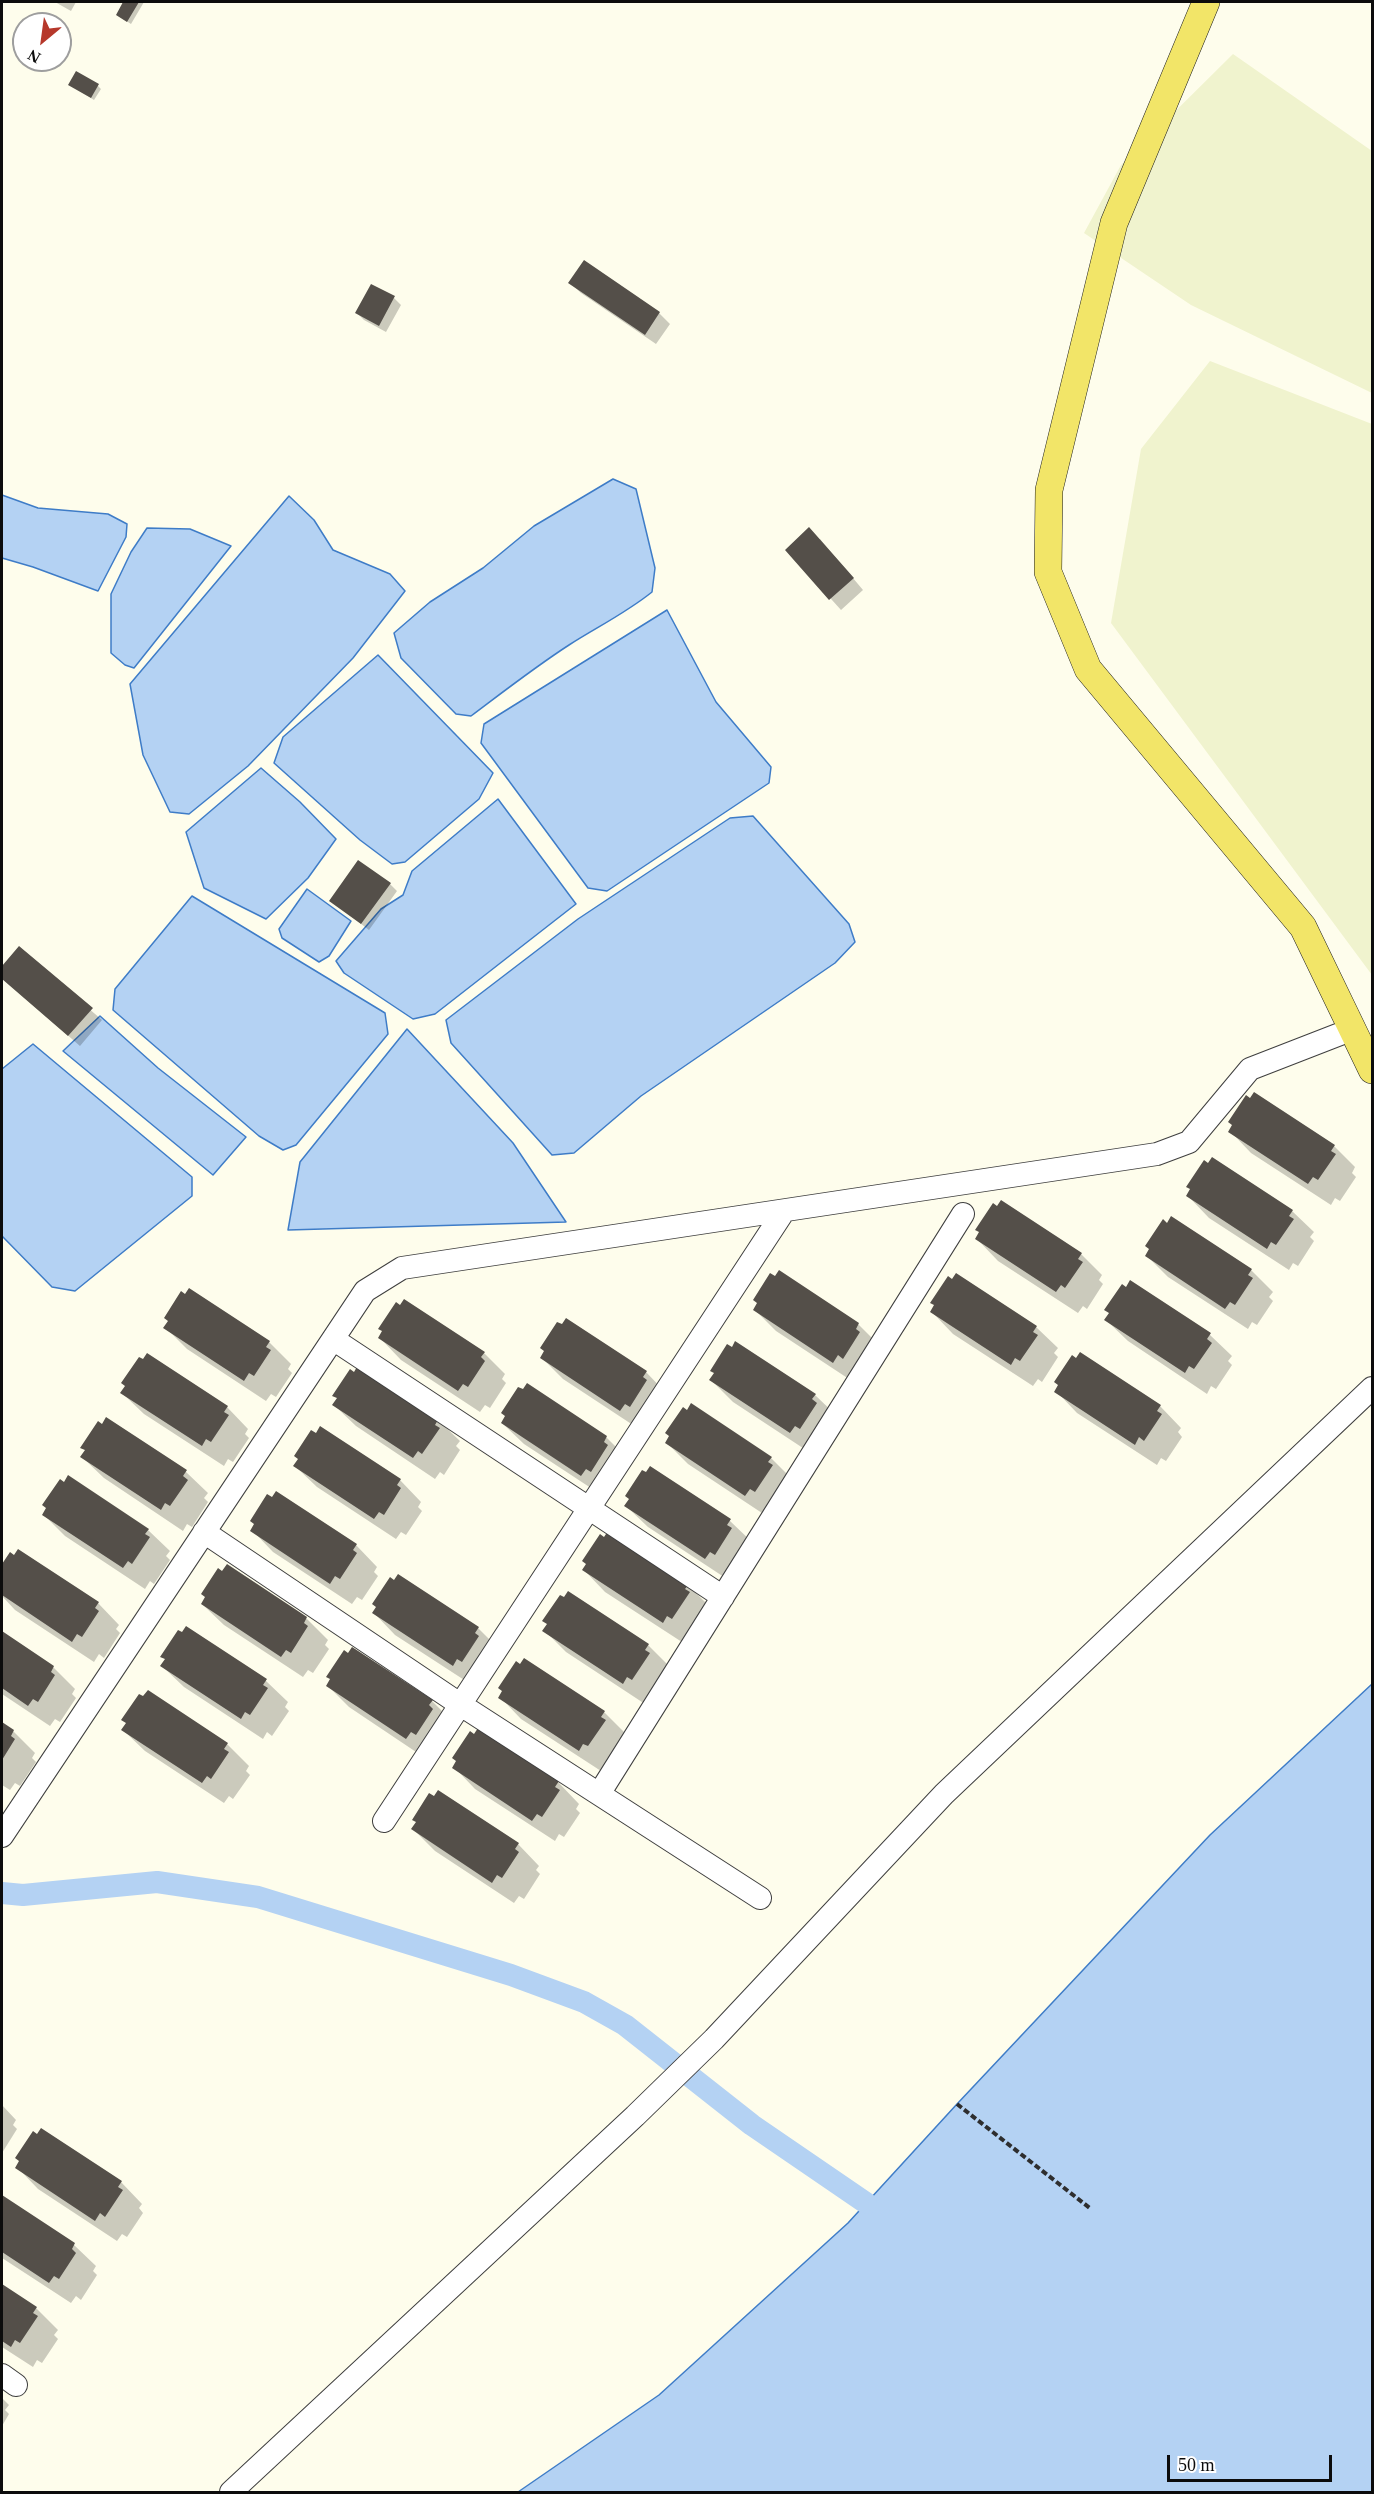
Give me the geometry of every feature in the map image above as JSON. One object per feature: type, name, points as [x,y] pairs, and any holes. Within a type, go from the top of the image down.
[{"type":"main road","points":[[1206,2],[1114,223],[1049,490],[1048,572],[1088,669],[1303,927],[1372,1070]]},
{"type":"street","points":[[2,1836],[365,1291],[402,1268],[1157,1154],[1189,1142],[1250,1069],[1353,1029]]},
{"type":"street","points":[[384,1821],[784,1211]]},
{"type":"street","points":[[599,1794],[963,1214]]},
{"type":"street","points":[[333,1339],[723,1597]]},
{"type":"street","points":[[231,2493],[635,2116],[714,2039],[944,1794],[1372,1388]]},
{"type":"street","points":[[204,1532],[461,1705],[760,1898]]},
{"type":"path","points":[[957,2104],[1091,2209]]},
{"type":"green space","points":[[1233,54],[1372,151],[1372,393],[1191,305],[1084,233],[1121,165]]},
{"type":"green space","points":[[1210,361],[1372,424],[1372,975],[1111,623],[1141,449]]},
{"type":"water","points":[[613,479],[636,489],[655,568],[652,592],[556,653],[471,716],[456,714],[401,658],[394,633],[430,602],[483,568],[534,526]]},
{"type":"water","points":[[2,495],[38,508],[108,514],[127,524],[126,537],[98,591],[2,558]]},
{"type":"water","points":[[289,496],[314,520],[333,550],[390,574],[405,591],[353,658],[248,766],[189,814],[170,812],[143,755],[130,684]]},
{"type":"water","points":[[147,528],[190,529],[231,546],[134,668],[125,665],[111,653],[111,594],[131,552]]},
{"type":"water","points":[[667,610],[716,702],[771,767],[769,783],[607,891],[588,888],[481,743],[484,724]]},
{"type":"water","points":[[378,655],[493,773],[479,799],[405,862],[392,864],[360,840],[274,763],[283,737]]},
{"type":"water","points":[[261,768],[300,802],[336,839],[308,878],[266,919],[204,888],[186,832]]},
{"type":"water","points":[[498,799],[576,904],[435,1014],[413,1019],[344,973],[336,961],[381,909],[403,895],[412,871]]},
{"type":"water","points":[[753,816],[849,924],[855,942],[835,963],[641,1096],[574,1153],[552,1155],[451,1043],[446,1020],[578,919],[730,818]]},
{"type":"water","points":[[307,889],[351,921],[329,956],[319,962],[282,938],[279,929]]},
{"type":"water","points":[[192,896],[385,1013],[388,1034],[296,1145],[283,1150],[259,1136],[113,1010],[115,989]]},
{"type":"water","points":[[100,1016],[158,1068],[246,1137],[213,1175],[63,1051]]},
{"type":"water","points":[[407,1029],[513,1143],[566,1222],[288,1230],[300,1162]]},
{"type":"water","points":[[33,1044],[192,1177],[192,1196],[75,1291],[52,1287],[2,1236],[2,1069]]},
{"type":"water","points":[[1372,1684],[1372,2492],[518,2492],[659,2395],[848,2223],[1210,1835]]},
{"type":"building","points":[[123,2],[139,2],[127,22],[116,15]]},
{"type":"building","points":[[76,71],[99,84],[91,98],[68,85]]},
{"type":"building","points":[[584,260],[660,312],[645,335],[568,283]]},
{"type":"building","points":[[371,284],[395,296],[379,326],[355,313]]},
{"type":"building","points":[[809,527],[854,578],[829,600],[785,550]]},
{"type":"building","points":[[358,860],[391,883],[361,924],[329,901]]},
{"type":"building","points":[[19,946],[93,1008],[68,1036],[2,979],[2,966]]},
{"type":"building","points":[[1254,1092],[1335,1145],[1331,1151],[1336,1154],[1318,1180],[1313,1177],[1308,1184],[1228,1132],[1232,1125],[1228,1122],[1246,1095],[1250,1098]]},
{"type":"building","points":[[1212,1157],[1293,1210],[1289,1216],[1294,1219],[1276,1245],[1271,1242],[1267,1249],[1186,1196],[1190,1189],[1186,1187],[1204,1160],[1208,1163]]},
{"type":"building","points":[[1001,1200],[1082,1253],[1078,1259],[1083,1262],[1065,1288],[1061,1285],[1056,1292],[975,1239],[979,1232],[975,1230],[993,1203],[997,1206]]},
{"type":"building","points":[[1171,1216],[1252,1269],[1248,1275],[1253,1278],[1235,1305],[1230,1302],[1225,1309],[1145,1256],[1149,1249],[1145,1246],[1163,1219],[1167,1223]]},
{"type":"building","points":[[779,1270],[859,1323],[856,1329],[860,1332],[843,1359],[838,1355],[833,1363],[753,1310],[757,1303],[753,1300],[770,1273],[775,1276]]},
{"type":"building","points":[[956,1273],[1037,1326],[1033,1332],[1038,1335],[1020,1361],[1015,1358],[1011,1365],[930,1312],[934,1305],[930,1303],[948,1276],[952,1279]]},
{"type":"building","points":[[1130,1280],[1211,1333],[1207,1339],[1212,1343],[1194,1369],[1189,1366],[1185,1373],[1104,1320],[1109,1313],[1104,1310],[1122,1284],[1126,1287]]},
{"type":"building","points":[[189,1288],[270,1341],[266,1347],[271,1350],[254,1376],[249,1373],[244,1381],[163,1328],[168,1321],[164,1318],[181,1291],[185,1294]]},
{"type":"building","points":[[404,1299],[485,1352],[481,1357],[485,1361],[468,1387],[463,1384],[458,1391],[378,1338],[382,1331],[378,1329],[396,1302],[400,1305]]},
{"type":"building","points":[[566,1318],[647,1371],[643,1377],[647,1380],[630,1407],[625,1404],[620,1411],[540,1358],[544,1351],[540,1348],[557,1322],[562,1324]]},
{"type":"building","points":[[735,1341],[816,1394],[812,1399],[817,1403],[800,1429],[795,1426],[790,1433],[709,1380],[714,1373],[710,1371],[727,1344],[732,1347]]},
{"type":"building","points":[[1080,1352],[1161,1405],[1157,1411],[1162,1414],[1144,1441],[1139,1437],[1135,1445],[1054,1392],[1058,1385],[1054,1382],[1072,1355],[1076,1358]]},
{"type":"building","points":[[147,1353],[228,1406],[224,1412],[229,1415],[211,1442],[206,1439],[202,1446],[120,1393],[125,1386],[121,1383],[139,1357],[143,1359]]},
{"type":"building","points":[[358,1365],[439,1418],[435,1425],[440,1428],[422,1454],[418,1451],[413,1458],[332,1405],[337,1398],[332,1396],[350,1369],[354,1372]]},
{"type":"building","points":[[527,1383],[607,1436],[604,1442],[608,1445],[591,1472],[586,1469],[581,1476],[501,1423],[505,1416],[501,1413],[518,1387],[523,1389]]},
{"type":"building","points":[[691,1403],[772,1457],[768,1462],[773,1465],[755,1492],[750,1489],[745,1496],[665,1443],[669,1436],[665,1433],[683,1407],[687,1410]]},
{"type":"building","points":[[106,1417],[187,1470],[183,1476],[188,1480],[170,1506],[165,1503],[161,1510],[80,1457],[85,1450],[80,1448],[98,1421],[102,1424]]},
{"type":"building","points":[[320,1426],[401,1479],[397,1485],[401,1488],[384,1515],[379,1512],[374,1519],[293,1466],[298,1459],[294,1456],[311,1430],[316,1433]]},
{"type":"building","points":[[650,1466],[731,1519],[727,1525],[732,1528],[715,1555],[710,1552],[705,1559],[624,1506],[629,1499],[625,1496],[642,1470],[646,1472]]},
{"type":"building","points":[[68,1475],[149,1529],[145,1534],[150,1537],[132,1564],[128,1561],[123,1568],[42,1515],[46,1508],[42,1505],[60,1479],[64,1482]]},
{"type":"building","points":[[276,1491],[357,1544],[353,1550],[357,1553],[340,1579],[335,1576],[330,1584],[250,1531],[254,1524],[250,1521],[267,1494],[272,1497]]},
{"type":"building","points":[[608,1531],[689,1584],[685,1589],[690,1592],[672,1619],[667,1616],[663,1623],[582,1570],[586,1564],[582,1561],[600,1534],[604,1537]]},
{"type":"building","points":[[18,1549],[99,1602],[95,1608],[99,1611],[82,1637],[77,1634],[72,1642],[2,1595],[2,1564],[10,1552],[14,1555]]},
{"type":"building","points":[[227,1564],[307,1617],[304,1623],[308,1626],[291,1653],[286,1650],[281,1657],[201,1604],[205,1597],[201,1594],[218,1568],[222,1571]]},
{"type":"building","points":[[398,1574],[479,1627],[475,1633],[479,1636],[462,1662],[457,1659],[453,1666],[372,1613],[376,1607],[372,1604],[390,1577],[394,1580]]},
{"type":"building","points":[[568,1591],[649,1644],[645,1650],[650,1653],[632,1680],[627,1677],[623,1684],[542,1631],[547,1624],[542,1621],[560,1595],[564,1597]]},
{"type":"building","points":[[186,1626],[267,1679],[263,1685],[268,1688],[250,1715],[245,1712],[241,1719],[160,1666],[165,1659],[160,1657],[178,1630],[182,1632]]},
{"type":"building","points":[[2,1631],[54,1666],[51,1672],[55,1675],[38,1702],[33,1699],[28,1706],[2,1688]]},
{"type":"building","points":[[352,1647],[433,1700],[429,1705],[433,1709],[416,1735],[411,1732],[406,1739],[326,1686],[330,1679],[326,1677],[344,1650],[348,1653]]},
{"type":"building","points":[[524,1658],[605,1711],[601,1717],[606,1720],[588,1746],[583,1744],[579,1751],[498,1698],[502,1691],[498,1688],[516,1661],[520,1664]]},
{"type":"building","points":[[148,1690],[228,1743],[224,1749],[229,1752],[211,1779],[207,1776],[202,1783],[121,1730],[126,1723],[121,1720],[139,1694],[143,1696]]},
{"type":"building","points":[[2,1722],[14,1730],[11,1736],[15,1739],[2,1760]]},
{"type":"building","points":[[478,1728],[559,1781],[555,1787],[560,1790],[542,1817],[537,1814],[532,1821],[452,1768],[456,1761],[452,1758],[470,1731],[474,1734]]},
{"type":"building","points":[[438,1790],[519,1843],[515,1849],[519,1852],[502,1878],[497,1875],[492,1883],[411,1829],[416,1822],[412,1820],[429,1793],[434,1796]]},
{"type":"building","points":[[41,2128],[122,2181],[118,2187],[123,2190],[105,2217],[100,2213],[95,2221],[15,2168],[19,2161],[15,2158],[33,2131],[37,2134]]},
{"type":"building","points":[[2,2195],[75,2243],[72,2249],[76,2253],[59,2279],[54,2276],[49,2283],[2,2252]]},
{"type":"building","points":[[2,2284],[37,2307],[33,2313],[38,2316],[20,2343],[15,2340],[11,2347],[2,2341]]},
{"type":"waterway","points":[[2,1893],[23,1895],[157,1882],[258,1897],[511,1975],[584,2002],[625,2025],[752,2125],[866,2203]]}]
